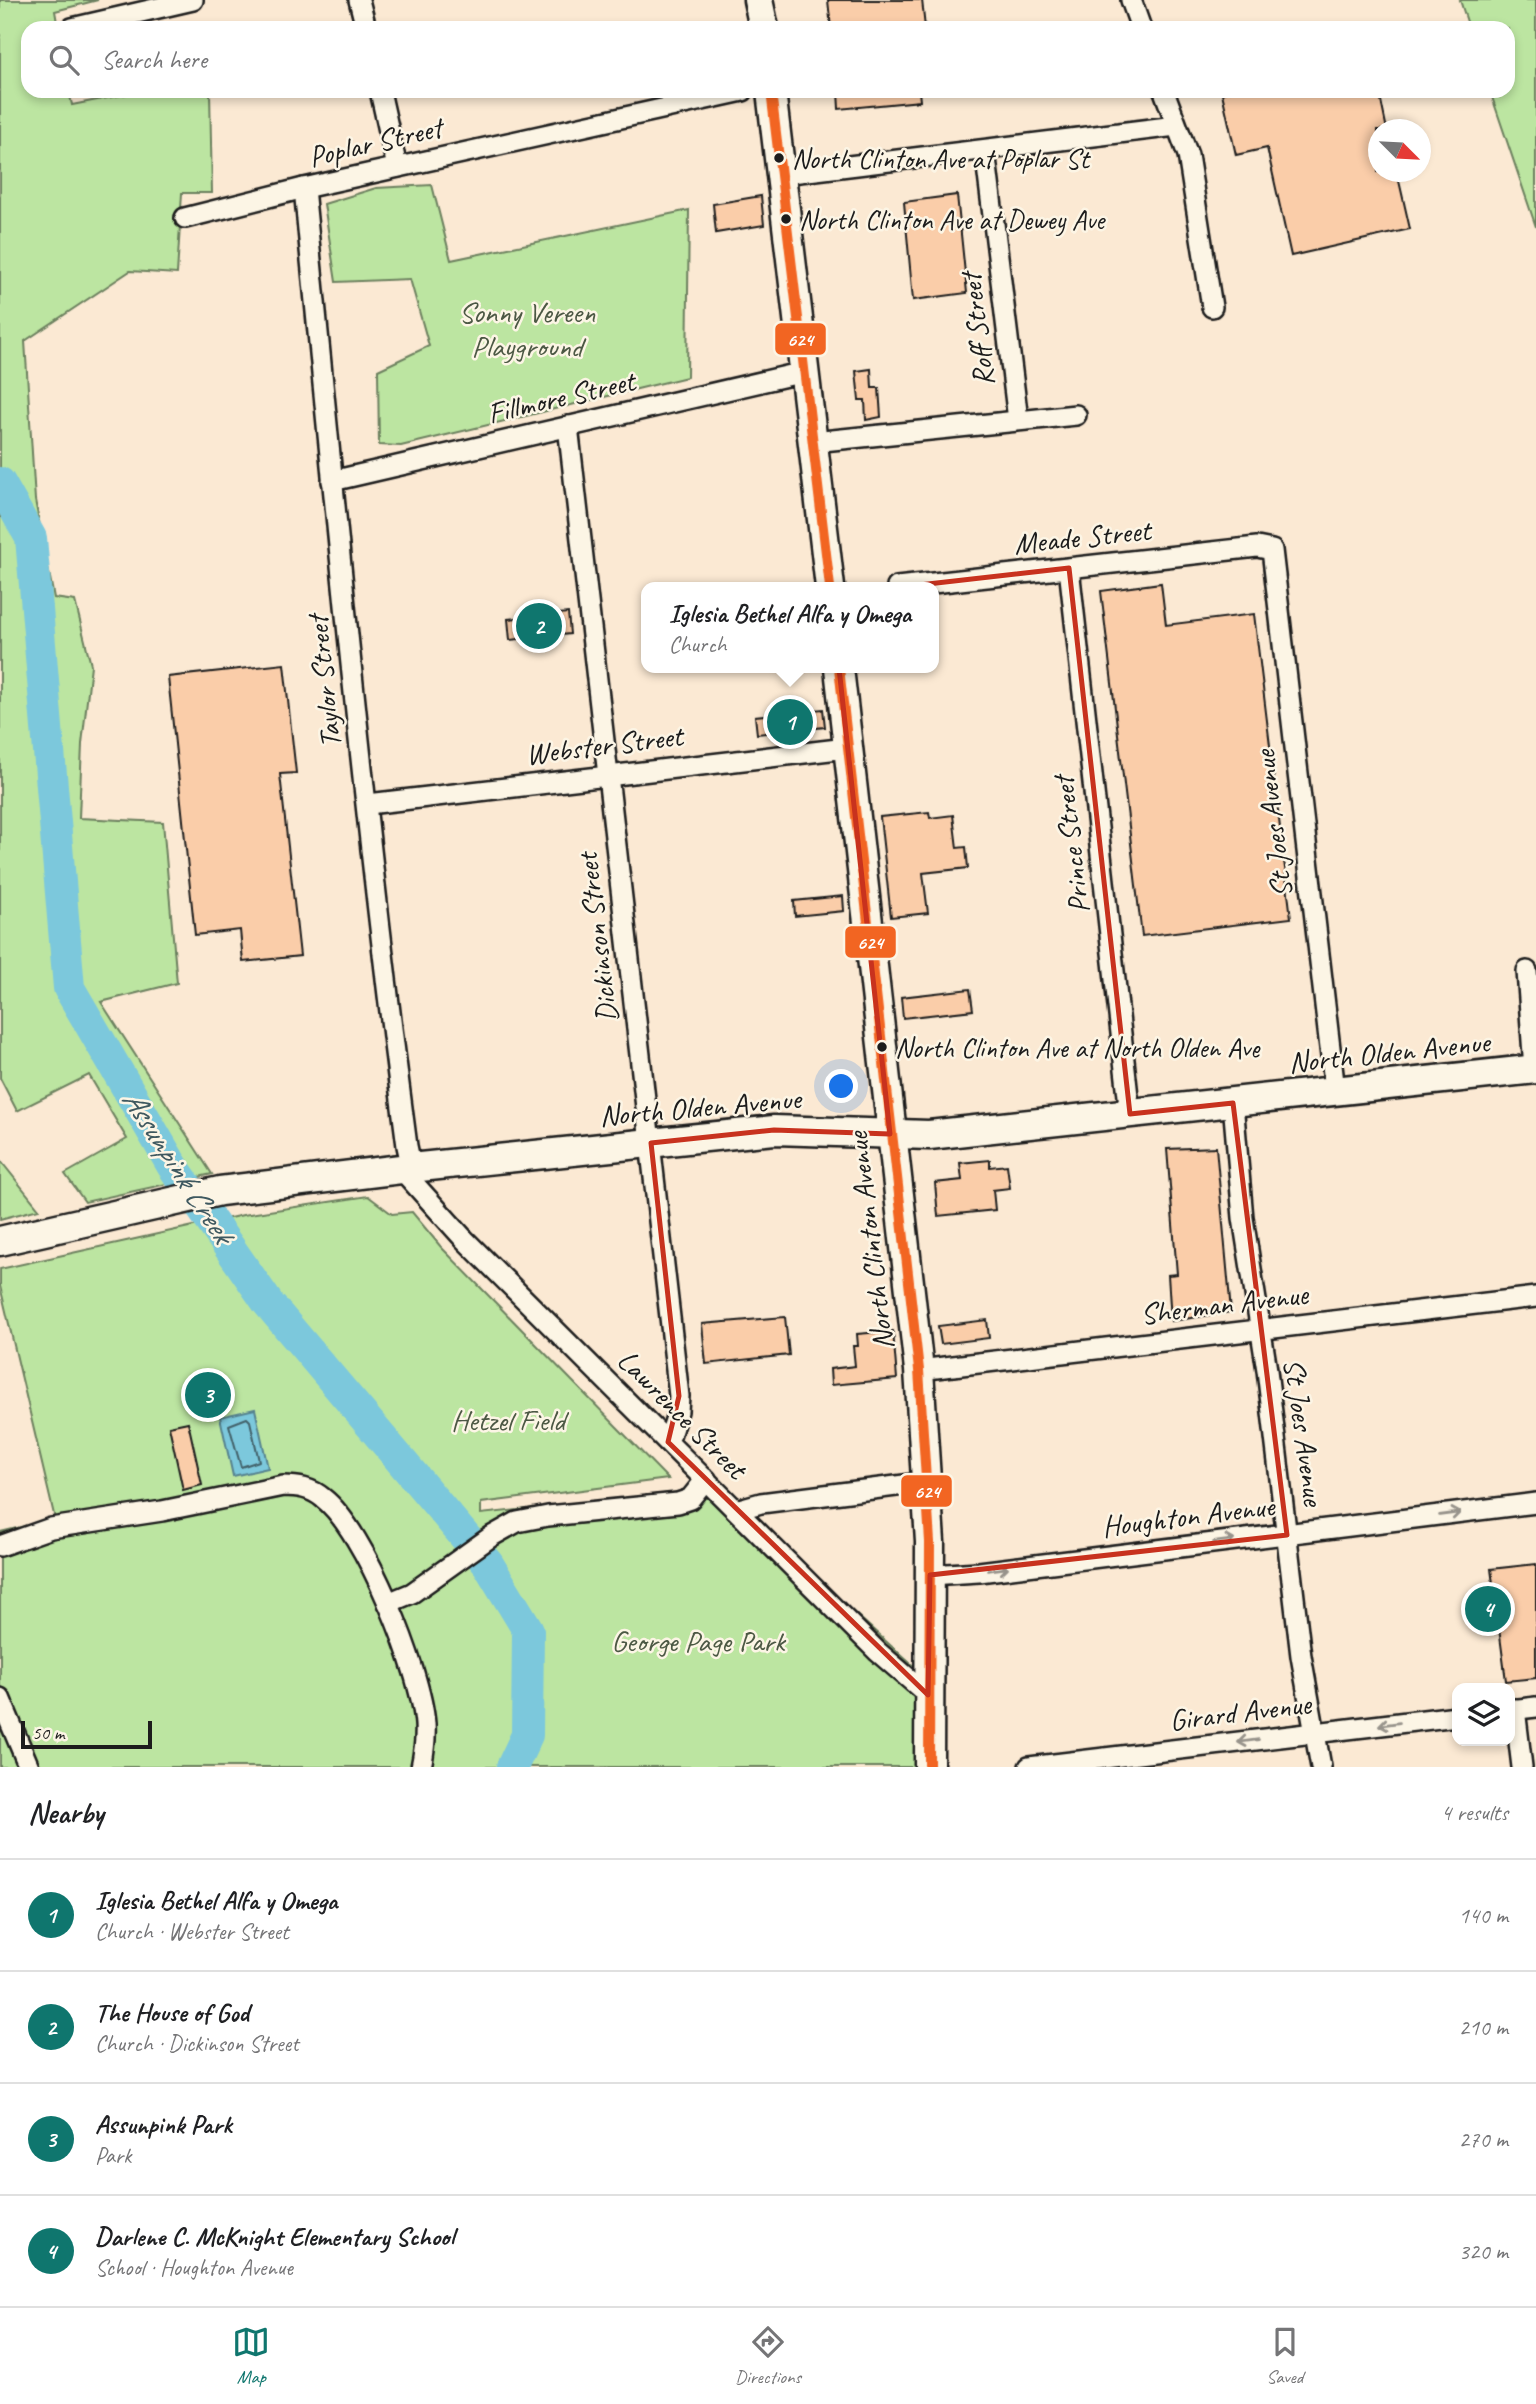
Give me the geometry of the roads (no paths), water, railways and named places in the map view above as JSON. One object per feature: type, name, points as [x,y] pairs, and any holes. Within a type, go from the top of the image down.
[{"type":"street","points":[[102,21],[193,0]]},
{"type":"street","points":[[359,0],[364,21]]},
{"type":"street","points":[[758,0],[762,21]]},
{"type":"street","points":[[1131,0],[1138,21]]},
{"type":"street","points":[[382,98],[397,167]]},
{"type":"street","name":"Poplar Street","points":[[185,218],[304,188],[711,98]]},
{"type":"street","points":[[772,98],[829,582]]},
{"type":"street","points":[[1166,98],[1188,155],[1212,307]]},
{"type":"street","points":[[783,174],[1176,126]]},
{"type":"street","name":"Roff Street","points":[[985,150],[1018,420]]},
{"type":"street","name":"Taylor Street","points":[[304,188],[332,481],[403,1117],[406,1169]]},
{"type":"street","name":"Fillmore Street","points":[[332,481],[804,372]]},
{"type":"street","points":[[813,442],[1076,415]]},
{"type":"street","name":"Dickinson Street","points":[[568,426],[679,1396],[678,1411],[668,1442]]},
{"type":"street","name":"Meade Street","points":[[939,582],[1257,547],[1272,550]]},
{"type":"street","name":"St Joes Avenue","points":[[1272,550],[1335,1091]]},
{"type":"street","name":"Prince Street","points":[[1069,568],[1130,1114]]},
{"type":"street","name":"North Clinton Avenue","points":[[839,673],[919,1370],[928,1482],[929,1767]]},
{"type":"street","name":"Webster Street","points":[[368,804],[847,748]]},
{"type":"street","points":[[1527,971],[1535,1069]]},
{"type":"street","name":"North Olden Avenue","points":[[0,1241],[220,1191],[406,1169],[774,1130],[929,1135],[1535,1069]]},
{"type":"street","name":"St Joes Avenue","points":[[1233,1103],[1243,1218],[1308,1708],[1316,1733],[1321,1767]]},
{"type":"street","name":"Lawrence Street","points":[[406,1169],[455,1230],[878,1652],[928,1695]]},
{"type":"street","name":"Sherman Avenue","points":[[919,1370],[1536,1297]]},
{"type":"street","points":[[388,1603],[412,1593],[492,1536],[527,1519],[678,1503],[690,1499],[706,1479]]},
{"type":"street","points":[[736,1510],[761,1503],[928,1482]]},
{"type":"street","points":[[0,1546],[51,1528],[162,1511],[283,1486],[300,1486],[317,1493],[334,1508],[362,1550],[388,1603],[410,1662],[422,1709],[425,1749],[421,1767]]},
{"type":"street","name":"Houghton Avenue","points":[[930,1575],[1287,1535],[1536,1503]]},
{"type":"street","points":[[0,1698],[29,1767]]},
{"type":"street","points":[[1515,1710],[1536,1707]]},
{"type":"street","name":"Girard Avenue","points":[[1030,1767],[1116,1762],[1452,1717]]},
{"type":"street","points":[[1515,1727],[1522,1767]]},
{"type":"water","points":[[255,1409],[268,1468],[233,1476],[220,1417]]},
{"type":"waterway","name":"Assunpink Creek","points":[[0,483],[31,538],[69,988],[172,1165],[268,1303],[488,1564],[528,1630],[527,1735],[512,1767]]},
{"type":"place","name":"North Clinton Ave at Poplar St","points":[[779,158]]},
{"type":"place","name":"North Clinton Ave at Dewey Ave","points":[[786,219]]},
{"type":"place","name":"The House of God","points":[[539,626]]},
{"type":"place","name":"Iglesia Bethel Alfa y Omega","points":[[790,722]]},
{"type":"place","name":"North Clinton Ave at North Olden Ave","points":[[882,1047]]},
{"type":"place","name":"Assunpink Park","points":[[208,1395]]},
{"type":"place","name":"Darlene C. McKnight Elementary School","points":[[1488,1609]]},
{"type":"park label","name":"Sonny Vereen Playground","points":[[527,329]]},
{"type":"park label","name":"Hetzel Field","points":[[508,1420]]},
{"type":"park label","name":"George Page Park","points":[[698,1641]]}]
